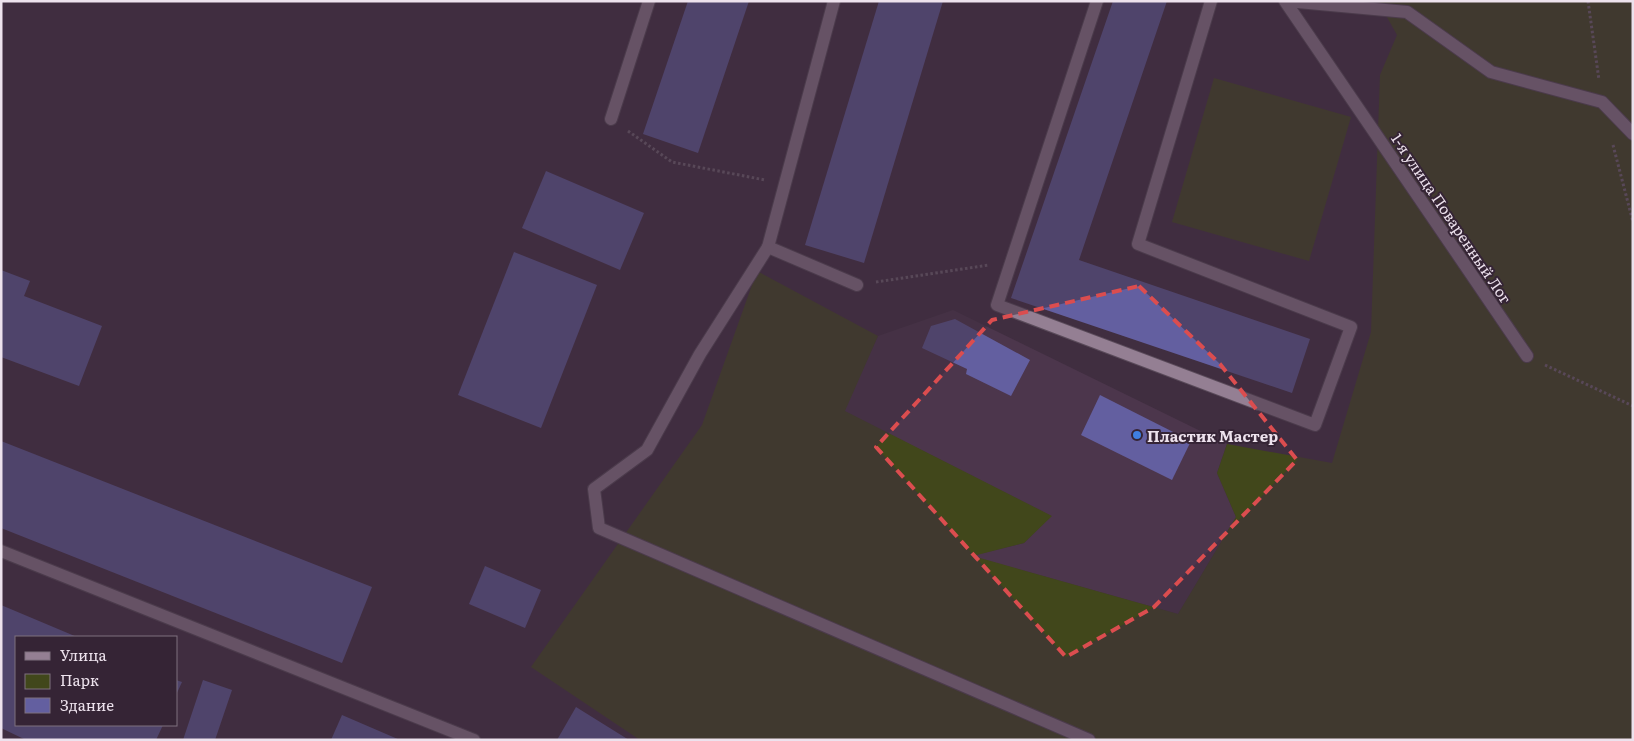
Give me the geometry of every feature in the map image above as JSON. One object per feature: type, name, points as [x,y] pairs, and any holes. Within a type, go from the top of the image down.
[{"type":"street","points":[[610,119],[649,1]]},
{"type":"street","points":[[834,1],[768,247],[700,354],[647,450],[594,489],[599,528],[1089,740]]},
{"type":"street","points":[[1097,1],[997,305],[1315,426],[1351,326],[1138,244],[1211,1]]},
{"type":"street","points":[[1286,1],[1407,12],[1492,72],[1602,102],[1633,134]]},
{"type":"street","name":"1-я улица Поваренный Лог","points":[[1286,1],[1527,356]]},
{"type":"street","points":[[768,247],[857,285]]},
{"type":"street","points":[[1,551],[474,740]]},
{"type":"path","points":[[1588,1],[1602,102]]},
{"type":"path","points":[[610,119],[672,162],[785,184]]},
{"type":"path","points":[[1612,138],[1633,222]]},
{"type":"path","points":[[857,285],[1011,261]]},
{"type":"path","points":[[1527,356],[1633,406]]},
{"type":"highlighted area","points":[[1139,286],[1220,364],[1297,460],[1154,607],[1066,657],[876,447],[992,320]]},
{"type":"shaded area","points":[[953,310],[1227,444],[1217,473],[1236,517],[1178,614],[971,556],[1024,543],[1051,516],[844,411],[878,336]]},
{"type":"green space","points":[[1378,1],[1633,1],[1633,740],[640,740],[531,667],[702,425],[757,271],[878,336],[845,411],[1052,516],[1024,543],[973,556],[1178,614],[1236,517],[1217,473],[1227,444],[1332,463],[1371,332],[1380,75],[1397,35]]},
{"type":"green space","points":[[1214,78],[1351,117],[1309,261],[1172,222]]},
{"type":"building","points":[[688,1],[749,1],[698,153],[643,134]]},
{"type":"building","points":[[879,1],[943,1],[864,263],[805,245]]},
{"type":"building","points":[[1113,1],[1167,1],[1079,260],[1310,339],[1292,393],[1011,298]]},
{"type":"building","points":[[546,171],[644,213],[620,270],[522,228]]},
{"type":"building","points":[[514,252],[597,285],[541,428],[458,395]]},
{"type":"building","points":[[1,270],[30,281],[24,296],[102,326],[79,386],[1,357]]},
{"type":"building","points":[[955,319],[1030,360],[1011,396],[966,374],[967,369],[922,348],[931,326]]},
{"type":"building","points":[[1100,395],[1191,441],[1172,480],[1081,435]]},
{"type":"building","points":[[1,441],[372,587],[342,663],[1,528]]},
{"type":"building","points":[[485,566],[541,590],[525,628],[469,604]]},
{"type":"building","points":[[1,605],[75,636],[15,636],[15,726],[163,726],[156,740],[26,740],[1,728]]},
{"type":"building","points":[[203,680],[232,690],[215,740],[183,740]]},
{"type":"building","points":[[178,681],[182,682],[178,691]]},
{"type":"building","points":[[576,707],[629,740],[557,740]]},
{"type":"building","points":[[342,715],[400,740],[331,740]]},
{"type":"place","name":"Пластик Мастер","points":[[1137,435]]}]
